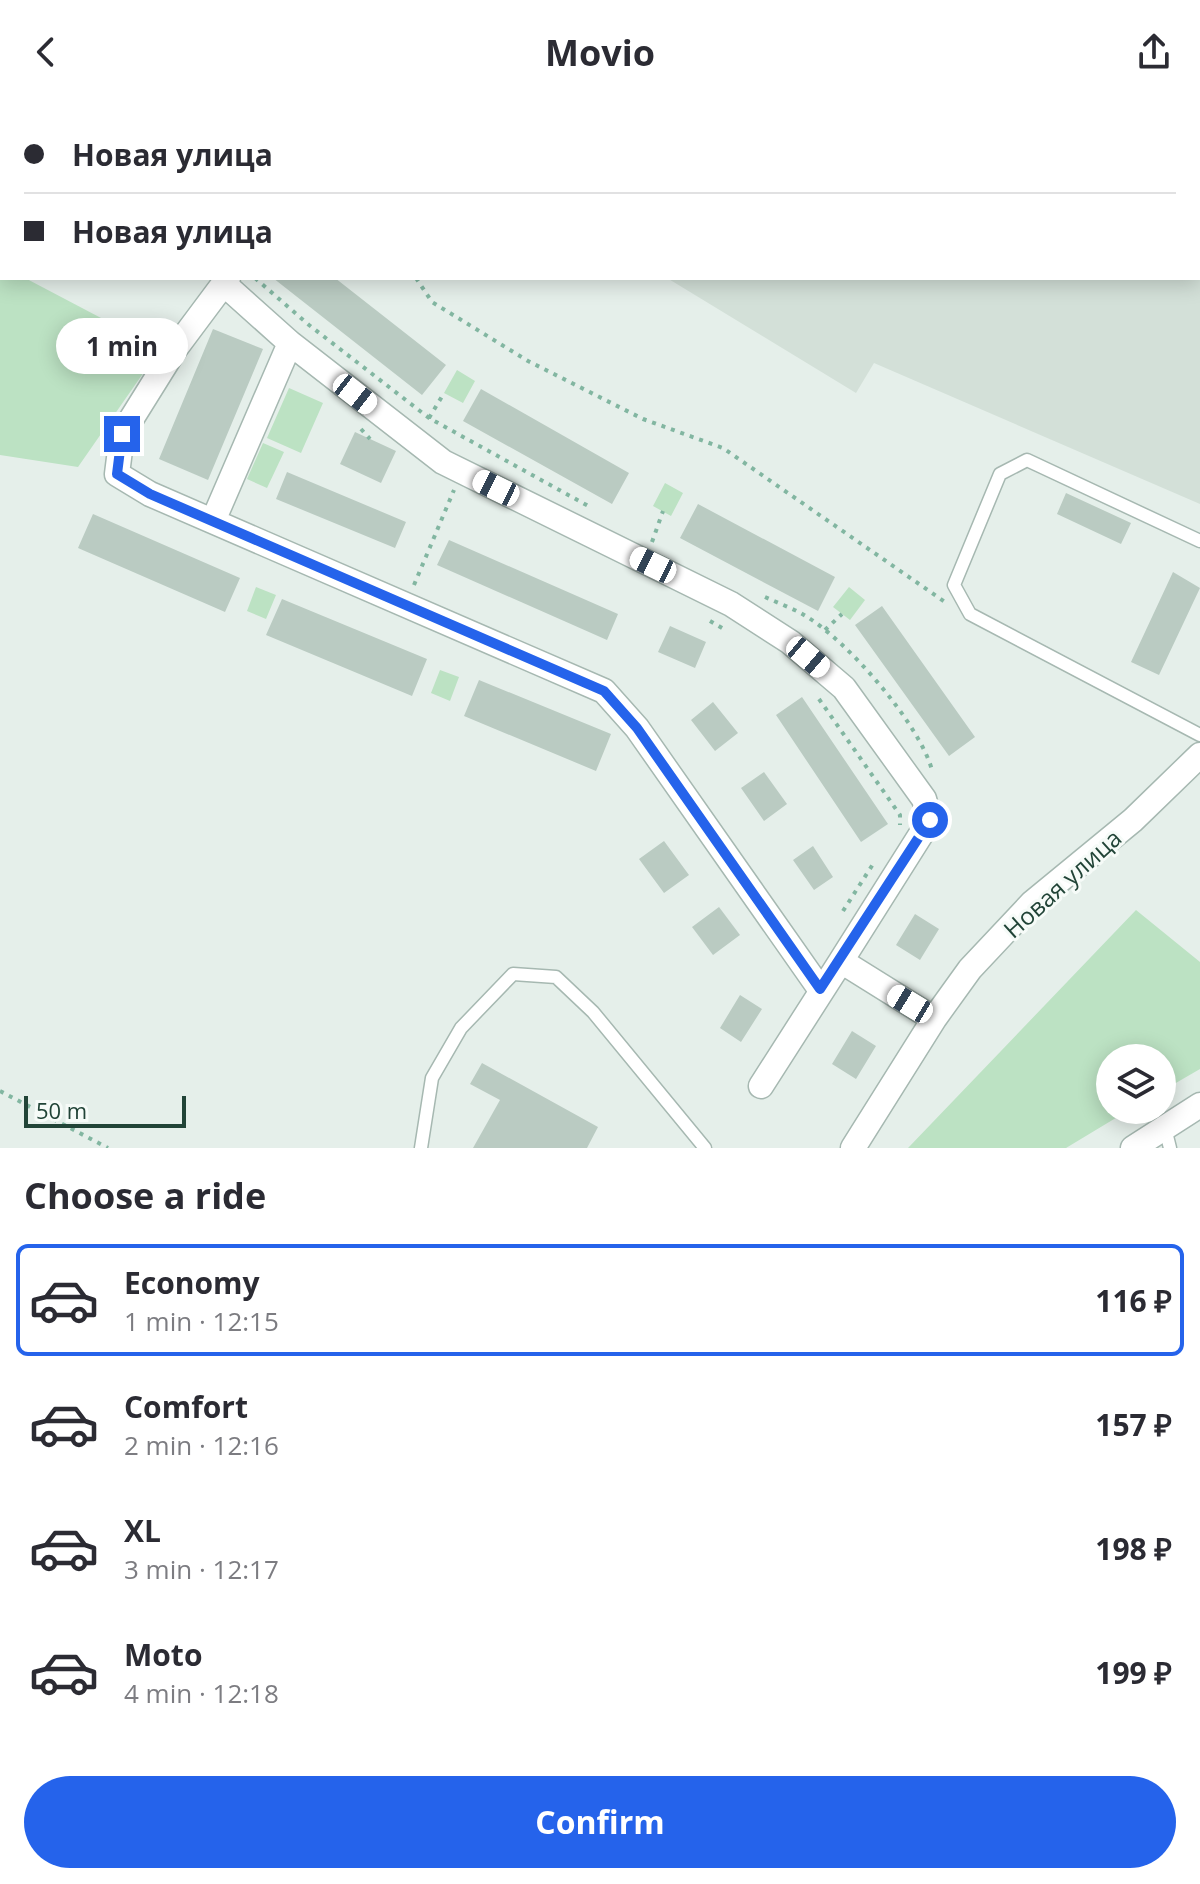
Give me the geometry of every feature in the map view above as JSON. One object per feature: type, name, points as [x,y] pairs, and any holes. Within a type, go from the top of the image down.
[{"type":"street","points":[[761,1086],[930,820],[924,799],[844,688],[790,642],[731,604],[443,462],[290,343],[226,281],[175,349],[122,434],[117,474],[150,494],[604,691],[637,728],[820,989]]},
{"type":"street","points":[[213,521],[290,343]]},
{"type":"street","name":"Новая улица","points":[[853,1148],[934,1019],[970,969],[1032,903],[1133,820],[1200,755]]},
{"type":"street","points":[[841,961],[934,1019]]},
{"type":"street","points":[[1133,1148],[1167,1138],[1200,1105]]},
{"type":"lane","points":[[1200,541],[1027,460],[1000,474],[954,585],[970,614],[1200,735]]},
{"type":"lane","points":[[421,1148],[432,1078],[461,1028],[513,974],[556,977],[593,1012],[705,1148]]},
{"type":"path","points":[[417,280],[432,302],[528,361],[643,419],[723,448],[939,600],[970,614]]},
{"type":"path","points":[[429,418],[444,393]]},
{"type":"path","points":[[360,428],[370,439]]},
{"type":"path","points":[[413,589],[454,490],[465,493]]},
{"type":"path","points":[[652,542],[663,511]]},
{"type":"path","points":[[825,630],[842,614]]},
{"type":"path","points":[[709,621],[737,636]]},
{"type":"path","points":[[818,697],[900,815],[900,827]]},
{"type":"path","points":[[840,916],[884,849]]},
{"type":"path","points":[[0,1091],[108,1148]]},
{"type":"shaded area","points":[[670,280],[1200,280],[1200,504],[874,363],[856,393]]},
{"type":"green space","points":[[0,280],[29,280],[160,349],[78,467],[0,455]]},
{"type":"green space","points":[[457,370],[475,381],[463,403],[444,393]]},
{"type":"green space","points":[[289,388],[323,403],[301,453],[267,438]]},
{"type":"green space","points":[[263,443],[284,452],[267,488],[247,479]]},
{"type":"green space","points":[[665,483],[683,493],[671,516],[653,506]]},
{"type":"green space","points":[[256,587],[276,595],[266,619],[247,611]]},
{"type":"green space","points":[[849,587],[865,600],[850,620],[833,607]]},
{"type":"green space","points":[[440,670],[459,677],[450,701],[431,693]]},
{"type":"green space","points":[[1136,910],[1200,962],[1200,1069],[1176,1083],[1176,1044],[1096,1044],[1096,1124],[1106,1124],[1066,1148],[908,1148]]},
{"type":"building","points":[[276,280],[338,280],[446,365],[422,395]]},
{"type":"building","points":[[213,329],[263,349],[208,480],[159,459]]},
{"type":"building","points":[[481,389],[629,473],[612,504],[463,421]]},
{"type":"building","points":[[355,432],[396,451],[381,483],[340,464]]},
{"type":"building","points":[[287,472],[406,522],[395,548],[276,499]]},
{"type":"building","points":[[1066,493],[1131,523],[1121,544],[1057,514]]},
{"type":"building","points":[[698,504],[835,577],[818,611],[680,538]]},
{"type":"building","points":[[93,514],[240,578],[225,612],[78,548]]},
{"type":"building","points":[[449,540],[618,614],[607,640],[437,565]]},
{"type":"building","points":[[1173,572],[1200,588],[1159,675],[1131,662]]},
{"type":"building","points":[[282,599],[427,659],[412,696],[266,635]]},
{"type":"building","points":[[882,606],[975,737],[949,756],[855,625]]},
{"type":"building","points":[[670,626],[706,642],[695,668],[658,652]]},
{"type":"building","points":[[479,680],[611,734],[596,771],[464,716]]},
{"type":"building","points":[[802,697],[888,824],[861,842],[776,715]]},
{"type":"building","points":[[713,702],[738,733],[715,751],[691,720]]},
{"type":"building","points":[[764,772],[787,804],[764,821],[741,788]]},
{"type":"building","points":[[664,841],[689,875],[664,893],[639,859]]},
{"type":"building","points":[[813,846],[833,877],[814,890],[793,860]]},
{"type":"building","points":[[719,907],[740,935],[713,955],[692,927]]},
{"type":"building","points":[[915,914],[939,929],[920,960],[896,945]]},
{"type":"building","points":[[740,995],[762,1009],[741,1042],[720,1028]]},
{"type":"building","points":[[852,1031],[876,1046],[856,1079],[832,1064]]},
{"type":"building","points":[[482,1063],[598,1127],[587,1148],[473,1148],[500,1100],[470,1084]]},
{"type":"route","points":[[122,434],[117,474],[150,494],[371,587],[604,691],[637,728],[820,989],[930,820]]}]
